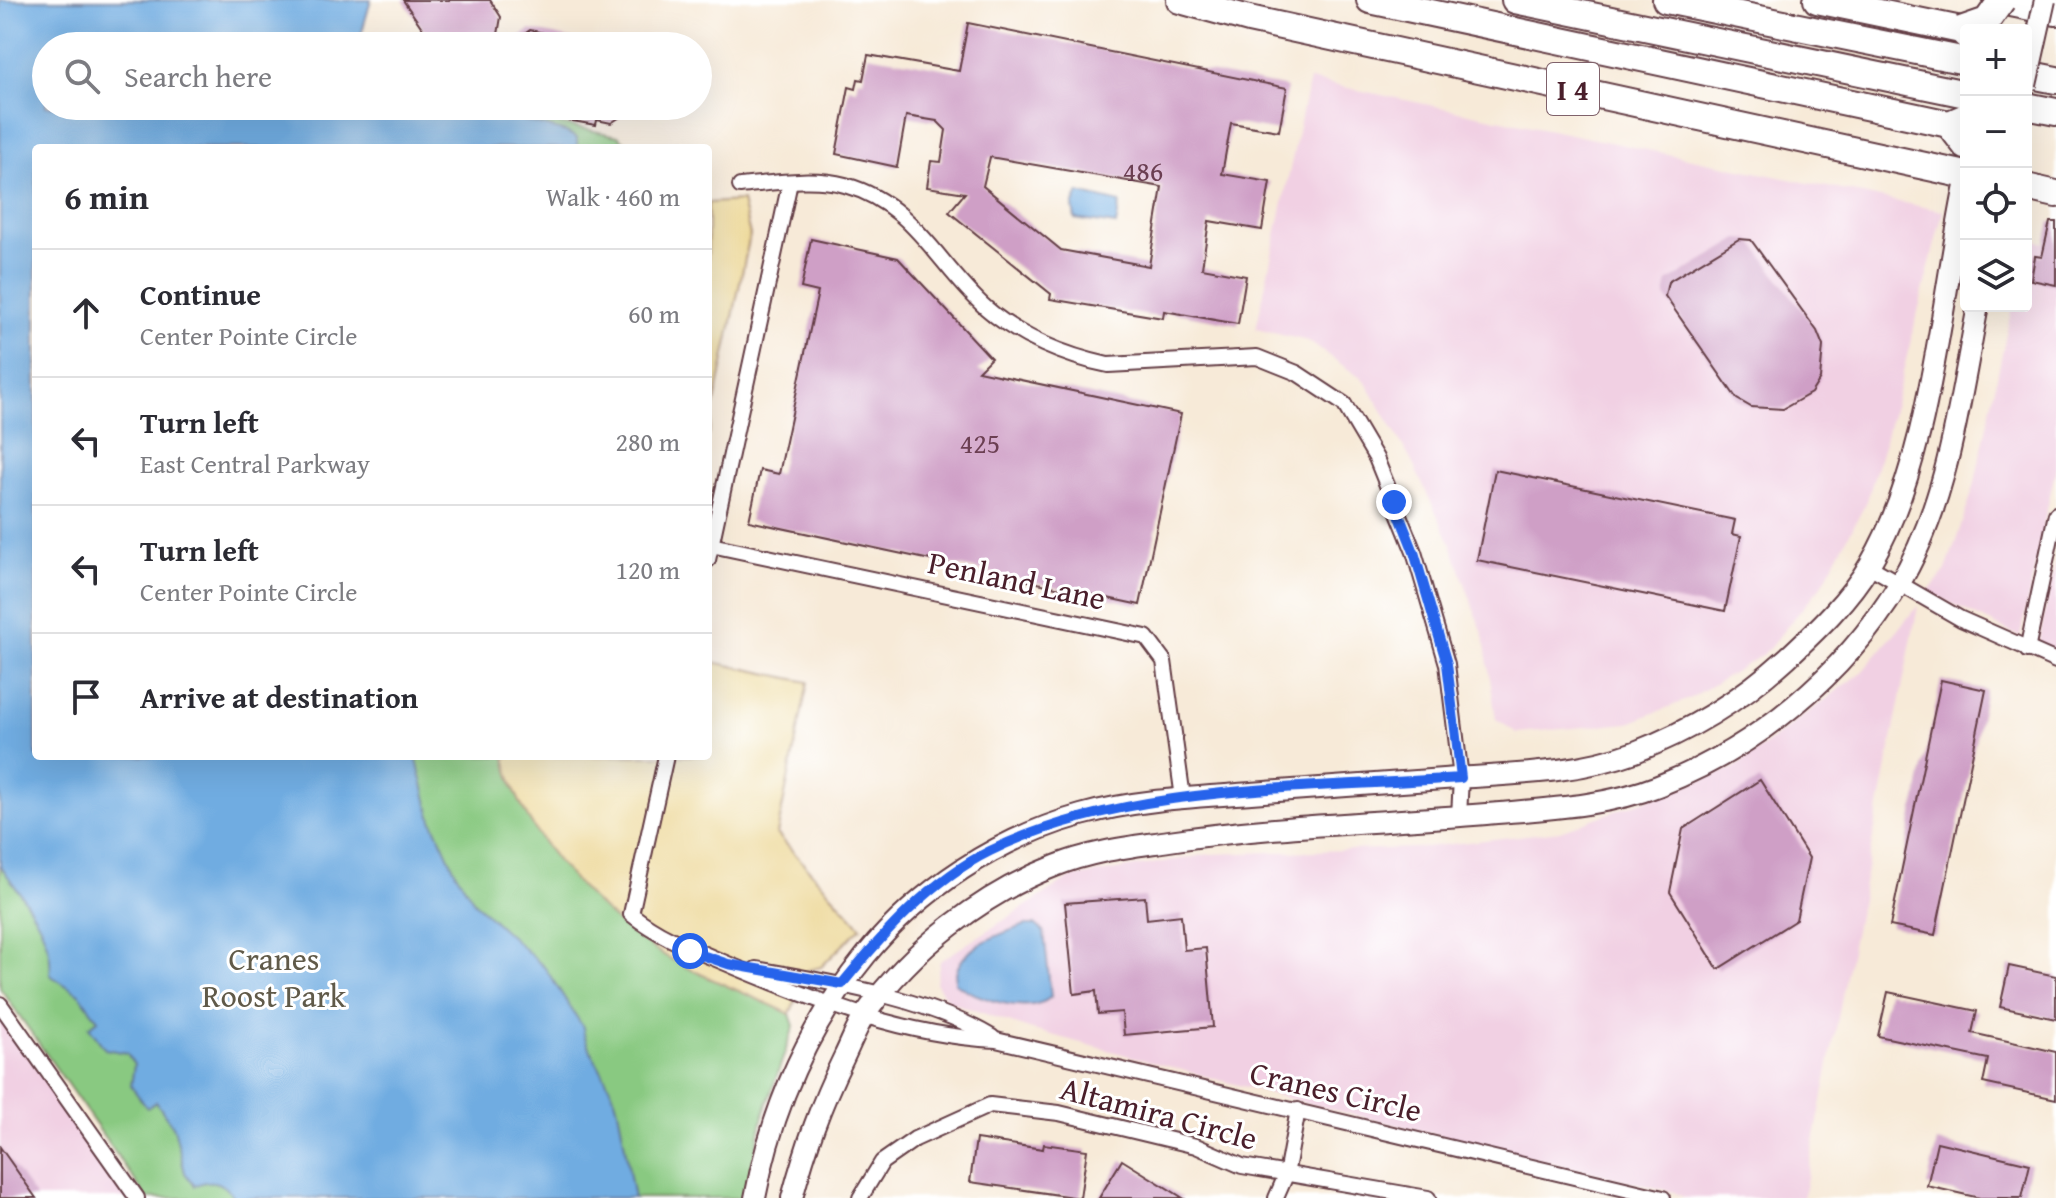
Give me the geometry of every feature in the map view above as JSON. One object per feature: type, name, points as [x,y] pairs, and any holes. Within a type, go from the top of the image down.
[{"type":"highway","name":"I 4","points":[[1180,0],[1249,19],[1960,174]]},
{"type":"highway","points":[[1370,0],[1947,120],[1960,138]]},
{"type":"highway","points":[[1515,0],[1960,93]]},
{"type":"highway","points":[[1666,0],[1960,60]]},
{"type":"highway","points":[[1817,0],[1954,30],[1987,21],[2001,0],[2056,12]]},
{"type":"highway","points":[[2032,75],[2056,80]]},
{"type":"highway","points":[[2032,107],[2056,112]]},
{"type":"highway","points":[[2032,188],[2056,194]]},
{"type":"main road","points":[[1999,24],[2001,0]]},
{"type":"main road","points":[[2032,58],[2045,0]]},
{"type":"main road","points":[[755,1198],[786,1087],[827,1005],[886,930],[941,884],[988,852],[1081,815],[1183,798],[1550,772],[1633,752],[1708,717],[1768,675],[1814,634],[1869,566],[1907,475],[1933,361],[1960,210]]},
{"type":"main road","points":[[792,1198],[813,1121],[864,1015],[926,948],[966,913],[1054,866],[1099,851],[1211,835],[1569,807],[1657,787],[1733,749],[1793,707],[1850,655],[1898,586],[1918,548],[1941,481],[1977,312]]},
{"type":"street","points":[[712,543],[790,182]]},
{"type":"street","points":[[740,186],[790,182],[843,184],[899,210],[986,308],[1031,338],[1108,365],[1257,357],[1297,373],[1344,404],[1376,458],[1414,552],[1447,664],[1461,778],[1459,816]]},
{"type":"street","points":[[2027,650],[2056,514]]},
{"type":"street","name":"Penland Lane","points":[[712,552],[1146,637],[1164,661],[1183,798]]},
{"type":"street","points":[[1869,566],[1898,586],[2027,650],[2056,661]]},
{"type":"street","points":[[665,760],[631,914],[690,951],[728,964]]},
{"type":"street","name":"Cranes Circle","points":[[728,964],[842,984],[971,1025],[996,1040]]},
{"type":"street","name":"Cranes Circle","points":[[728,964],[827,1005],[864,1015],[961,1038],[996,1040],[1663,1198]]},
{"type":"street","points":[[0,1004],[137,1198]]},
{"type":"street","name":"Altamira Circle","points":[[860,1198],[882,1162],[915,1139],[990,1105],[1059,1113],[1196,1146],[1242,1166],[1428,1198]]},
{"type":"street","points":[[1276,1198],[1286,1175],[1298,1110]]},
{"type":"shaded area","points":[[1309,80],[1943,211],[1895,404],[1867,501],[1822,585],[1764,654],[1689,699],[1629,723],[1517,733],[1496,719],[1484,637],[1451,544],[1411,460],[1365,381],[1308,341],[1256,329]]},
{"type":"shaded area","points":[[2032,240],[2056,245],[2056,467],[2020,637],[1928,592],[1946,570],[1974,487],[2011,312],[2032,312]]},
{"type":"shaded area","points":[[2056,559],[2056,652],[2038,645]]},
{"type":"shaded area","points":[[1918,606],[1803,1198],[1685,1198],[1674,1192],[1309,1104],[1029,1029],[948,1001],[936,983],[940,961],[1070,878],[1210,854],[1418,848],[1560,831],[1734,768],[1861,673]]},
{"type":"shaded area","points":[[0,1016],[17,1040],[127,1198],[0,1198]]},
{"type":"green space","name":"Cranes Roost Park","points":[[0,56],[32,91],[32,120],[542,120],[618,136],[627,144],[32,144],[32,760],[506,760],[513,787],[528,818],[548,849],[599,905],[656,950],[684,966],[790,1014],[794,1026],[763,1116],[745,1198],[147,1198],[0,988]]},
{"type":"sand","points":[[742,201],[750,235],[712,417],[712,203]]},
{"type":"sand","points":[[712,662],[808,682],[777,834],[861,927],[821,967],[808,970],[790,1014],[684,966],[627,929],[572,878],[548,849],[513,787],[506,760],[712,760]]},
{"type":"water","name":"Cranes Roost Park","points":[[0,0],[371,0],[362,32],[32,32],[32,120],[523,120],[566,132],[577,138],[577,144],[32,144],[32,760],[417,760],[432,820],[456,873],[475,903],[545,968],[583,1027],[617,1106],[634,1198],[234,1198],[217,1183],[195,1186],[185,1173],[174,1128],[156,1102],[147,1108],[131,1086],[134,1065],[127,1053],[105,1049],[89,1027],[98,1020],[79,994],[50,975],[50,960],[42,930],[0,865]]},
{"type":"water","points":[[1079,193],[1120,203],[1116,225],[1075,219],[1073,206]]},
{"type":"water","points":[[1026,925],[1036,925],[1044,932],[1051,997],[1030,1005],[1003,1003],[976,995],[955,983],[957,971],[969,952]]},
{"type":"building","points":[[403,0],[490,0],[501,17],[498,32],[425,32]]},
{"type":"building","points":[[968,23],[1287,88],[1279,131],[1231,123],[1222,174],[1270,182],[1262,230],[1209,221],[1202,268],[1246,276],[1238,324],[1164,311],[1163,318],[1050,299],[1051,294],[949,212],[965,193],[927,187],[931,161],[941,162],[946,130],[937,121],[906,116],[897,167],[836,154],[849,87],[856,89],[858,79],[863,80],[868,55],[959,71]],"holes":[[[990,157],[1162,187],[1149,266],[1061,250],[983,186]]]},
{"type":"building","points":[[567,120],[597,120],[596,125]]},
{"type":"building","points":[[2050,222],[2056,222],[2056,285],[2032,280],[2035,256],[2042,257]]},
{"type":"building","points":[[811,239],[898,258],[991,358],[978,371],[1181,414],[1140,605],[749,521],[760,470],[779,474],[818,292],[801,288]]},
{"type":"building","points":[[1739,239],[1751,240],[1817,331],[1823,346],[1820,379],[1811,393],[1783,409],[1751,407],[1737,399],[1665,296],[1668,282]]},
{"type":"building","points":[[1495,470],[1735,520],[1732,534],[1741,536],[1725,611],[1477,560]]},
{"type":"building","points":[[1941,680],[1986,690],[1935,935],[1890,926]]},
{"type":"building","points":[[1760,780],[1809,858],[1796,920],[1718,969],[1670,892],[1683,829]]},
{"type":"building","points":[[1145,897],[1147,919],[1181,915],[1184,950],[1206,948],[1213,1027],[1124,1035],[1122,1012],[1098,1014],[1096,991],[1074,994],[1065,903]]},
{"type":"building","points":[[2009,966],[2056,976],[2056,1019],[2000,1007]]},
{"type":"building","points":[[1888,992],[1977,1011],[1972,1033],[2056,1052],[2056,1099],[1983,1083],[1988,1059],[1878,1036]]},
{"type":"building","points":[[976,1139],[1043,1149],[1044,1144],[1087,1150],[1080,1198],[970,1182]]},
{"type":"building","points":[[1937,1142],[2030,1164],[2022,1198],[1980,1198],[1927,1186]]},
{"type":"building","points":[[0,1147],[36,1198],[0,1198]]},
{"type":"building","points":[[1122,1160],[1183,1198],[1099,1198]]},
{"type":"route","points":[[690,951],[728,964],[842,984],[886,930],[941,884],[988,852],[1081,815],[1183,798],[1461,778],[1447,664],[1414,552],[1394,502]]}]
